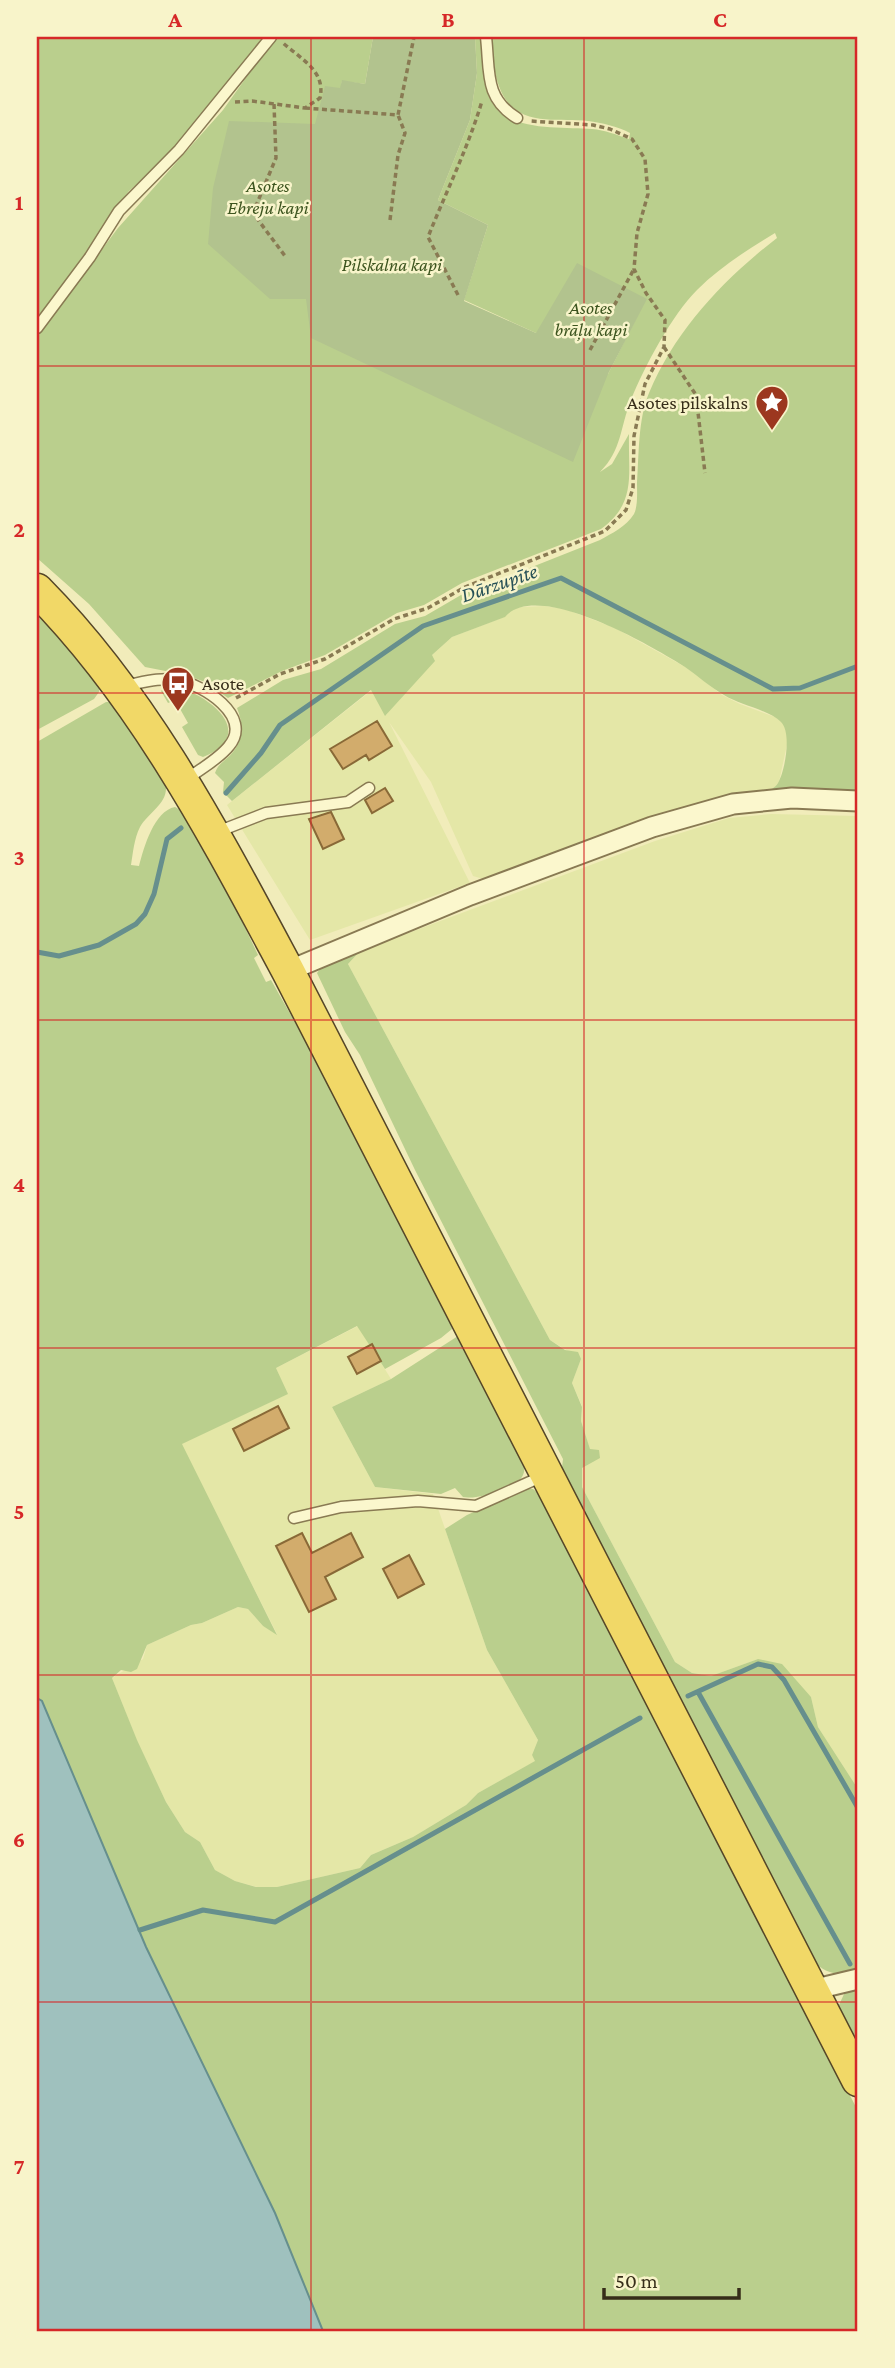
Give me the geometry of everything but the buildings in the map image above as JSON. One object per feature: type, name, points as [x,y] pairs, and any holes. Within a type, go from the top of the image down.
[{"type":"highway","points":[[37,590],[89,646],[121,687],[183,782],[213,834],[288,971],[858,2080]]},
{"type":"street","points":[[288,971],[470,895],[652,827],[733,804],[792,798],[858,801]]},
{"type":"street","points":[[812,1990],[858,1979]]},
{"type":"lane","points":[[37,328],[90,257],[118,211],[180,150],[273,37]]},
{"type":"lane","points":[[486,37],[489,78],[493,93],[499,103],[517,118]]},
{"type":"lane","points":[[121,687],[158,679],[179,680],[202,688],[223,705],[234,723],[229,747],[183,782]]},
{"type":"lane","points":[[213,834],[266,813],[348,802],[369,789]]},
{"type":"lane","points":[[294,1518],[341,1507],[418,1501],[476,1506],[547,1474]]},
{"type":"path","points":[[273,37],[319,75],[322,87],[320,98],[305,108]]},
{"type":"path","points":[[390,220],[398,155],[405,134],[398,115],[414,37]]},
{"type":"path","points":[[458,295],[429,237],[453,174],[472,136],[489,78]]},
{"type":"path","points":[[219,103],[252,101],[398,115]]},
{"type":"path","points":[[274,104],[276,158],[253,213],[285,256]]},
{"type":"path","points":[[517,118],[545,123],[593,125],[622,133],[632,139],[645,159],[648,194],[637,233],[634,269],[590,350]]},
{"type":"path","points":[[223,705],[280,674],[325,659],[394,619],[428,608],[465,587],[536,561],[605,531],[626,510],[633,488],[634,436],[645,384],[664,347],[665,320],[646,293],[634,269]]},
{"type":"path","points":[[602,328],[612,333]]},
{"type":"path","points":[[664,347],[696,394],[705,473]]},
{"type":"green space","points":[[37,37],[265,37],[172,153],[129,191],[37,321]]},
{"type":"green space","name":"Asotes Ebreju kapi","points":[[278,37],[373,37],[365,84],[342,81],[306,299],[608,374],[646,299],[536,333],[464,300],[488,225],[438,200],[470,120],[477,73],[475,37],[482,37],[483,71],[487,91],[494,105],[504,115],[532,125],[597,130],[629,139],[630,133],[609,125],[544,119],[522,114],[513,108],[499,86],[490,37],[858,37],[858,797],[765,792],[777,785],[783,770],[787,743],[781,722],[724,695],[685,667],[622,632],[595,620],[542,606],[521,607],[505,617],[452,637],[432,655],[435,661],[385,716],[371,690],[232,801],[223,792],[224,782],[215,773],[233,752],[241,736],[237,708],[283,680],[321,669],[395,624],[425,616],[461,595],[600,540],[627,523],[636,507],[645,403],[660,370],[703,307],[738,271],[777,238],[775,233],[734,259],[706,282],[678,313],[660,342],[631,400],[617,447],[600,472],[612,464],[629,434],[629,475],[625,498],[620,509],[601,529],[462,583],[424,605],[397,613],[325,655],[282,671],[228,698],[205,682],[186,675],[145,667],[89,604],[37,558],[37,336],[118,228],[223,110]]},
{"type":"green space","name":"Pilskalna kapi","points":[[373,37],[475,37],[477,73],[470,120],[438,200],[488,225],[464,301],[536,333],[577,263],[647,299],[608,374],[573,462],[311,338],[306,299],[270,299],[208,244],[213,188],[229,121],[315,124],[325,86],[340,88],[342,80],[365,84]]},
{"type":"green space","points":[[544,606],[565,609],[615,628],[687,668],[722,695],[775,717],[784,724],[788,740],[779,782],[765,792],[725,798],[674,811],[490,881],[473,876],[431,782],[389,722],[470,883],[310,940],[227,805],[372,690],[386,715],[432,655],[452,637],[504,617],[510,610]]},
{"type":"green space","points":[[37,611],[100,684],[94,699],[37,730]]},
{"type":"green space","points":[[170,685],[198,696],[222,715],[228,726],[227,737],[220,747],[203,757],[198,755],[182,727],[188,723],[175,700],[168,703],[161,691]]},
{"type":"green space","points":[[106,702],[112,702],[117,708],[166,787],[160,803],[140,827],[131,865],[139,866],[151,831],[161,815],[175,807],[182,811],[231,898],[258,955],[254,958],[266,982],[271,980],[326,1077],[450,1319],[452,1329],[385,1369],[357,1326],[276,1368],[288,1394],[182,1444],[277,1635],[263,1626],[248,1609],[238,1607],[147,1645],[137,1669],[131,1672],[121,1670],[112,1678],[137,1740],[166,1802],[185,1832],[200,1842],[215,1870],[235,1881],[256,1887],[277,1887],[360,1868],[371,1855],[413,1837],[466,1805],[478,1793],[535,1761],[532,1755],[538,1740],[487,1650],[445,1529],[467,1515],[525,1489],[533,1489],[539,1494],[858,2111],[858,2331],[323,2331],[275,2213],[146,1947],[42,1702],[37,1698],[37,742]]},
{"type":"green space","points":[[771,814],[858,816],[858,1789],[818,1727],[811,1697],[758,1659],[711,1676],[692,1673],[675,1662],[582,1487],[582,1468],[599,1450],[590,1450],[581,1421],[582,1406],[572,1383],[581,1359],[550,1340],[348,964],[360,951],[655,841],[729,818]]},
{"type":"green space","points":[[360,951],[348,964],[550,1340],[565,1350],[578,1352],[581,1359],[572,1383],[582,1407],[581,1421],[590,1449],[599,1450],[600,1458],[582,1468],[582,1487],[675,1662],[692,1673],[711,1676],[758,1659],[782,1664],[811,1697],[818,1727],[858,1789],[858,1972],[836,1974],[816,1964],[561,1476],[563,1459],[317,973],[324,964]]},
{"type":"green space","points":[[358,1326],[391,1379],[332,1407],[375,1487],[433,1494],[487,1650],[538,1740],[532,1755],[536,1761],[478,1793],[466,1805],[413,1837],[371,1855],[360,1868],[277,1887],[257,1887],[235,1881],[215,1870],[200,1842],[185,1832],[166,1802],[137,1741],[112,1678],[143,1659],[147,1645],[238,1607],[248,1609],[263,1626],[277,1634],[181,1444],[287,1394],[276,1368]]},
{"type":"green space","points":[[458,1336],[517,1449],[524,1465],[523,1475],[505,1489],[469,1497],[463,1497],[455,1488],[441,1494],[375,1487],[332,1407],[391,1379]]},
{"type":"green space","points":[[858,1986],[858,2050],[838,2007],[845,1992]]},
{"type":"water","points":[[37,1698],[42,1701],[146,1947],[275,2213],[323,2331],[37,2331]]},
{"type":"waterway","name":"Dārzupīte","points":[[226,793],[261,753],[280,725],[423,626],[561,578],[773,689],[800,688],[858,666]]},
{"type":"waterway","name":"Dārzupīte","points":[[37,952],[59,956],[99,945],[136,924],[145,914],[154,894],[167,839],[181,828]]},
{"type":"waterway","points":[[688,1696],[758,1664],[772,1667],[784,1680],[858,1808]]},
{"type":"waterway","points":[[698,1692],[850,1964]]},
{"type":"waterway","points":[[140,1930],[203,1910],[275,1922],[640,1718]]},
{"type":"place","name":"Asotes pilskalns","points":[[772,432]]},
{"type":"place","name":"Asote","points":[[178,713]]},
{"type":"park label","name":"Asotes brāļu kapi","points":[[591,318]]}]
